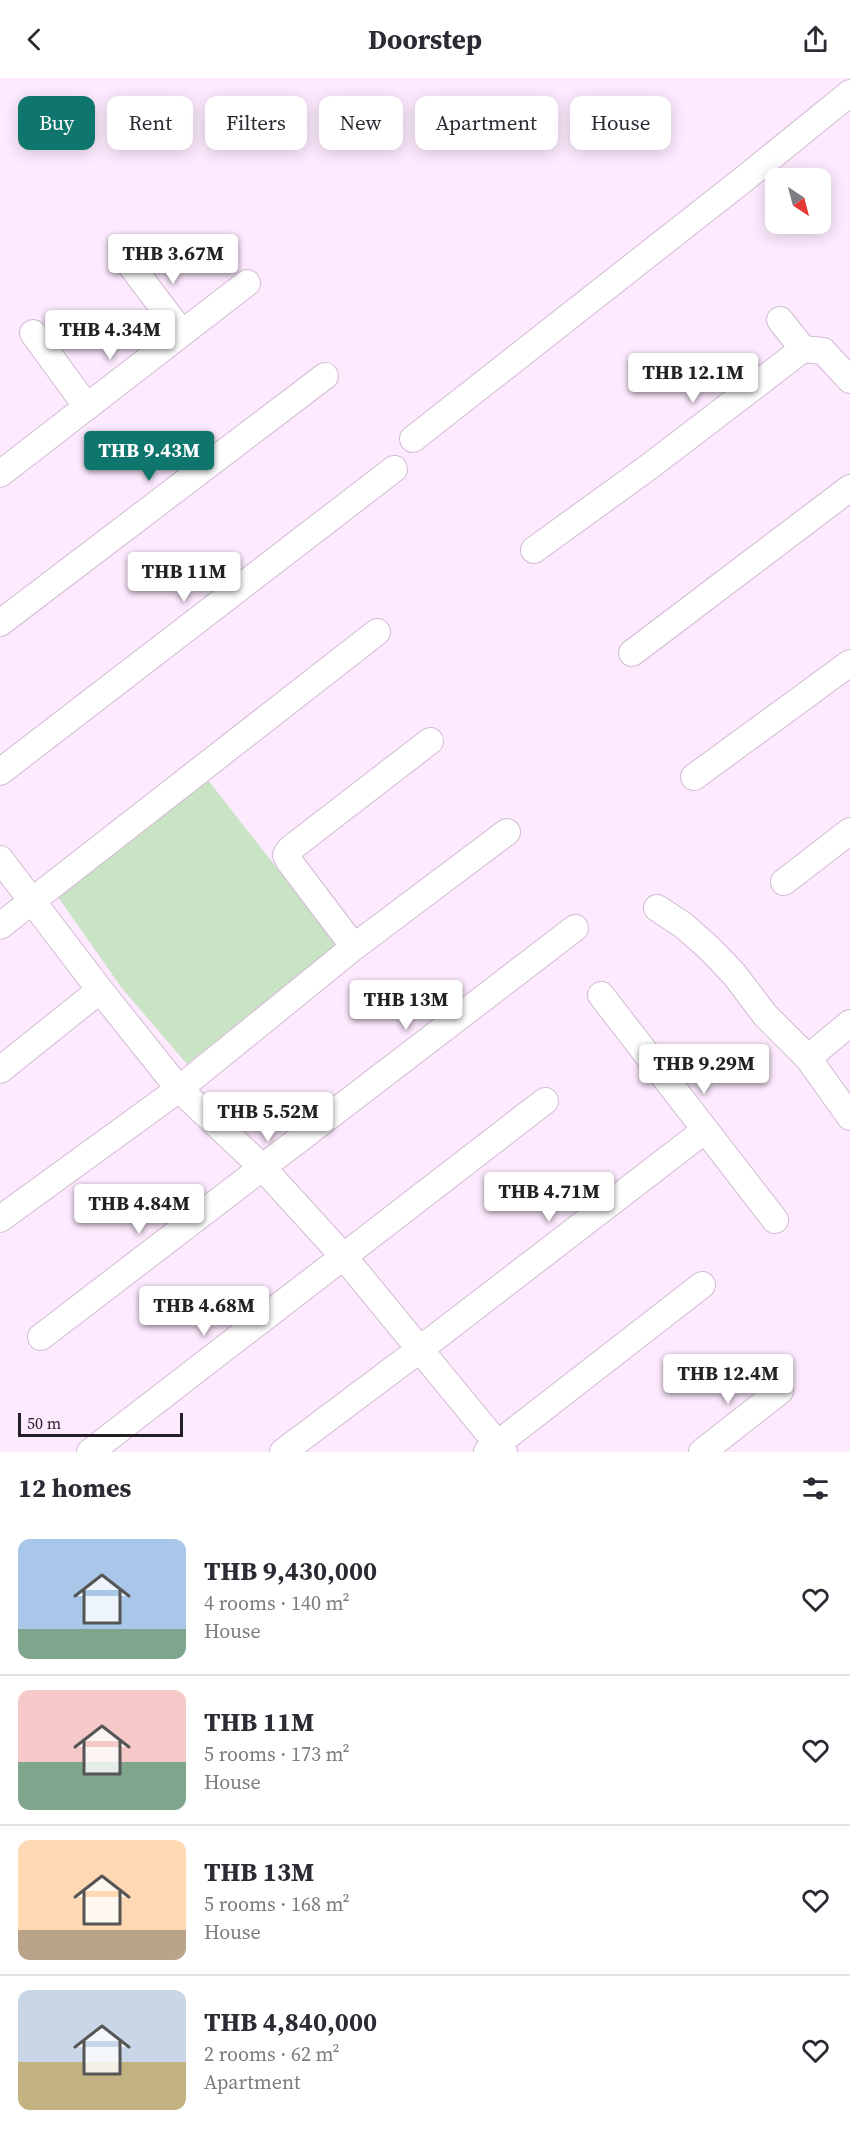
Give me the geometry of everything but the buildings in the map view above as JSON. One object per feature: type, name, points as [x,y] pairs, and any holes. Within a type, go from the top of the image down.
[{"type":"street","points":[[413,439],[850,93]]},
{"type":"street","points":[[129,263],[182,333]]},
{"type":"street","points":[[0,474],[247,283]]},
{"type":"street","points":[[780,320],[802,348],[823,351],[850,380]]},
{"type":"street","points":[[33,333],[87,406]]},
{"type":"street","points":[[534,550],[650,466],[802,348]]},
{"type":"street","points":[[0,623],[325,376]]},
{"type":"street","points":[[0,772],[394,469]]},
{"type":"street","points":[[632,653],[850,488]]},
{"type":"street","points":[[0,926],[377,632]]},
{"type":"street","points":[[694,777],[848,667]]},
{"type":"street","points":[[354,947],[286,855],[290,849],[430,741]]},
{"type":"street","points":[[784,882],[850,831]]},
{"type":"street","points":[[0,1219],[179,1089],[354,947],[507,832]]},
{"type":"street","points":[[0,859],[179,1089],[262,1167],[344,1257],[420,1350],[496,1449],[702,1285]]},
{"type":"street","points":[[657,908],[683,925],[734,974],[765,1015],[808,1058],[850,1117]]},
{"type":"street","points":[[41,1337],[575,928]]},
{"type":"street","points":[[0,1070],[100,990]]},
{"type":"street","points":[[601,995],[775,1220]]},
{"type":"street","points":[[808,1058],[850,1023]]},
{"type":"street","points":[[90,1452],[545,1101]]},
{"type":"street","points":[[283,1452],[420,1350],[704,1131]]},
{"type":"street","points":[[702,1452],[780,1392]]},
{"type":"green space","points":[[208,780],[337,945],[187,1064],[121,987],[58,897]]}]
